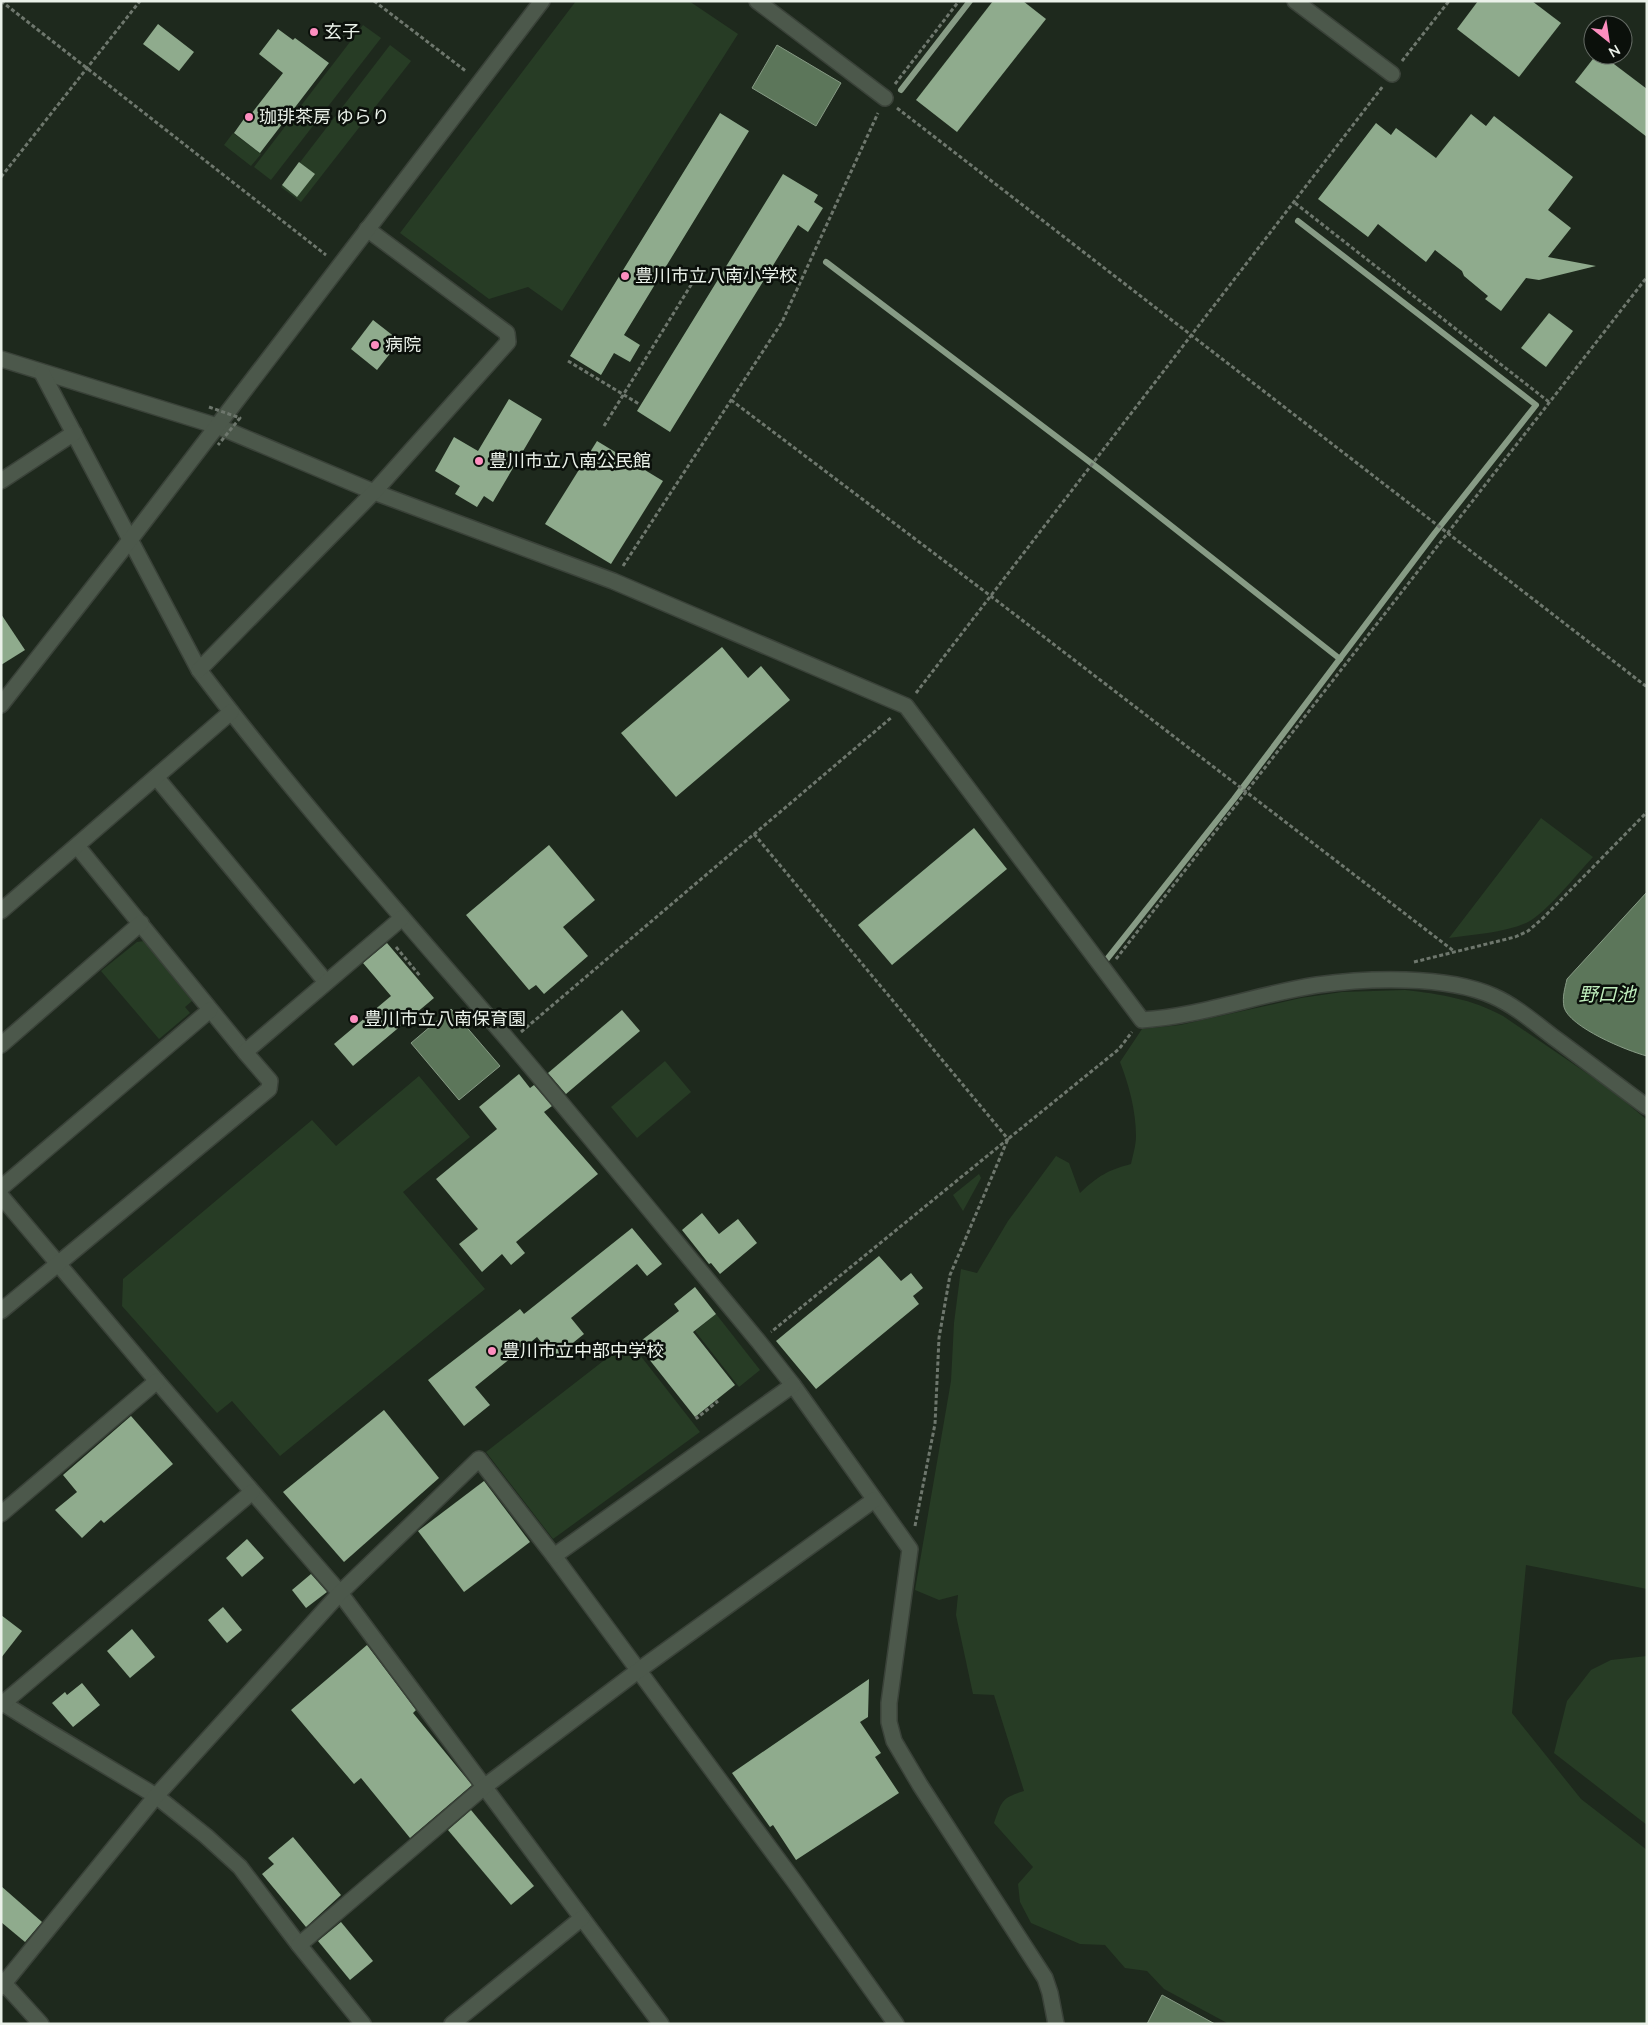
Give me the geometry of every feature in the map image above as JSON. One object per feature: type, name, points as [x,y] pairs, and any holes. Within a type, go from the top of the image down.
[{"type":"street","points":[[1,705],[130,540],[542,1]]},
{"type":"street","points":[[757,1],[885,98]]},
{"type":"street","points":[[1295,1],[1392,74]]},
{"type":"street","points":[[199,670],[374,492],[508,342],[507,333],[367,229]]},
{"type":"street","points":[[1,359],[217,426],[374,492],[613,581],[906,706],[1142,1020],[1171,1018],[1316,985],[1395,980],[1462,986],[1493,996],[1518,1010],[1647,1107]]},
{"type":"street","points":[[42,373],[199,670],[231,712],[402,918],[509,1042],[759,1342],[793,1385],[910,1549],[888,1703],[889,1722],[894,1741],[920,1785],[1045,1978],[1056,2024]]},
{"type":"street","points":[[1,481],[74,433]]},
{"type":"street","points":[[1,911],[231,712]]},
{"type":"street","points":[[156,777],[326,982]]},
{"type":"street","points":[[1,1312],[269,1089],[270,1081],[77,846]]},
{"type":"street","points":[[245,1052],[402,918]]},
{"type":"street","points":[[1,1045],[141,923]]},
{"type":"street","points":[[1,1188],[210,1010]]},
{"type":"street","points":[[1,1196],[340,1593],[662,2024]]},
{"type":"street","points":[[1,1514],[157,1381]]},
{"type":"street","points":[[554,1556],[793,1385]]},
{"type":"street","points":[[41,2024],[2,1983],[156,1796],[340,1593],[479,1459],[639,1670],[896,2024]]},
{"type":"street","points":[[252,1492],[2,1703],[156,1796],[206,1836],[240,1867],[364,2024]]},
{"type":"street","points":[[300,1945],[484,1787],[639,1670],[874,1500]]},
{"type":"street","points":[[452,2024],[582,1918]]},
{"type":"path","points":[[1,1],[340,266]]},
{"type":"path","points":[[1,177],[140,1]]},
{"type":"path","points":[[374,1],[480,82]]},
{"type":"path","points":[[613,581],[782,322],[885,98],[959,1]]},
{"type":"path","points":[[509,1042],[906,706],[1449,1]]},
{"type":"path","points":[[885,98],[1647,687]]},
{"type":"path","points":[[1294,203],[1550,402]]},
{"type":"path","points":[[604,426],[700,272]]},
{"type":"path","points":[[1105,972],[1647,278]]},
{"type":"path","points":[[568,361],[639,404]]},
{"type":"path","points":[[731,400],[992,596],[1455,952]]},
{"type":"path","points":[[209,407],[240,418],[218,445]]},
{"type":"path","points":[[1409,963],[1515,937],[1528,931],[1647,812]]},
{"type":"path","points":[[754,834],[1008,1139]]},
{"type":"path","points":[[396,947],[420,976]]},
{"type":"path","points":[[759,1342],[1120,1049],[1142,1020]]},
{"type":"path","points":[[910,1549],[935,1424],[939,1338],[950,1275],[1008,1139]]},
{"type":"path","points":[[696,1416],[697,1418],[718,1401]]},
{"type":"shaded area","points":[[576,1],[689,1],[738,34],[562,311],[528,287],[489,299],[400,233]]},
{"type":"shaded area","points":[[363,25],[381,38],[271,180],[254,167]]},
{"type":"shaded area","points":[[390,45],[411,61],[301,202],[281,187]]},
{"type":"shaded area","points":[[233,133],[261,154],[251,166],[224,145]]},
{"type":"shaded area","points":[[1541,818],[1593,857],[1544,910],[1528,922],[1499,931],[1449,938]]},
{"type":"shaded area","points":[[144,941],[192,1001],[185,1007],[190,1013],[159,1039],[101,971],[137,942]]},
{"type":"shaded area","points":[[1405,990],[1431,993],[1468,1001],[1503,1016],[1610,1089],[1647,1120],[1647,1589],[1526,1565],[1512,1713],[1581,1799],[1647,1850],[1647,2024],[1229,2024],[1164,1989],[1147,1971],[1125,1968],[1105,1945],[1080,1944],[1031,1923],[1020,1902],[1018,1884],[1033,1867],[994,1823],[1003,1801],[1024,1791],[994,1695],[973,1694],[956,1615],[958,1595],[939,1600],[915,1590],[951,1381],[954,1323],[961,1269],[977,1273],[1008,1221],[1056,1156],[1069,1163],[1080,1193],[1104,1174],[1131,1164],[1136,1139],[1135,1117],[1129,1089],[1120,1062],[1142,1029],[1180,1025],[1301,998],[1342,992]]},
{"type":"shaded area","points":[[665,1061],[691,1092],[637,1138],[611,1107]]},
{"type":"shaded area","points":[[419,1076],[470,1137],[403,1192],[485,1289],[280,1456],[232,1401],[217,1413],[122,1306],[123,1279],[312,1120],[336,1146]]},
{"type":"shaded area","points":[[979,1174],[981,1178],[963,1211],[953,1195]]},
{"type":"shaded area","points":[[716,1314],[760,1370],[739,1387],[695,1331]]},
{"type":"shaded area","points":[[629,1341],[700,1432],[553,1539],[486,1452]]},
{"type":"shaded area","points":[[1647,1656],[1647,1825],[1554,1753],[1567,1701],[1591,1670],[1611,1660]]},
{"type":"water","points":[[777,45],[841,83],[816,126],[752,88]]},
{"type":"water","name":"野口池","points":[[1647,892],[1647,1056],[1613,1044],[1587,1030],[1568,1015],[1563,1000],[1567,979]]},
{"type":"water","points":[[451,1009],[500,1066],[459,1100],[411,1043]]},
{"type":"water","points":[[1162,1995],[1215,2024],[1147,2024]]},
{"type":"building","points":[[993,1],[1023,1],[1046,19],[957,132],[916,100]]},
{"type":"building","points":[[1478,1],[1532,1],[1561,23],[1519,77],[1457,29]]},
{"type":"building","points":[[158,24],[194,52],[179,71],[143,44]]},
{"type":"building","points":[[278,29],[293,40],[295,38],[329,63],[260,153],[234,133],[283,73],[259,54]]},
{"type":"building","points":[[1588,65],[1615,65],[1647,89],[1647,137],[1575,82]]},
{"type":"building","points":[[720,113],[749,131],[624,335],[640,345],[630,362],[614,353],[601,375],[570,356]]},
{"type":"building","points":[[1471,114],[1486,126],[1494,116],[1573,177],[1548,210],[1571,228],[1548,257],[1596,266],[1539,280],[1526,278],[1501,311],[1485,299],[1488,296],[1464,276],[1462,271],[1435,250],[1426,262],[1378,224],[1368,237],[1318,199],[1376,123],[1391,135],[1396,128],[1436,158]]},
{"type":"building","points":[[299,162],[315,174],[297,197],[282,185]]},
{"type":"building","points":[[783,174],[818,195],[814,202],[823,208],[808,232],[798,225],[670,432],[637,411]]},
{"type":"building","points":[[1549,313],[1573,331],[1546,367],[1521,348]]},
{"type":"building","name":"病院","points":[[373,320],[400,341],[377,370],[351,349]]},
{"type":"building","name":"豊川市立八南公民館","points":[[509,399],[542,419],[493,502],[484,496],[477,507],[455,494],[460,486],[435,471],[454,437],[478,451]]},
{"type":"building","points":[[597,441],[663,481],[611,564],[545,524]]},
{"type":"building","points":[[1,614],[25,650],[1,665]]},
{"type":"building","points":[[722,647],[748,678],[761,666],[790,700],[676,797],[621,733]]},
{"type":"building","points":[[974,828],[1007,869],[892,965],[858,925]]},
{"type":"building","points":[[549,845],[595,900],[563,927],[588,956],[544,994],[536,985],[529,990],[466,915]]},
{"type":"building","points":[[387,943],[434,998],[353,1066],[334,1044],[391,996],[363,963]]},
{"type":"building","points":[[622,1010],[640,1031],[566,1094],[548,1073]]},
{"type":"building","points":[[519,1074],[530,1088],[534,1085],[552,1106],[544,1112],[598,1174],[516,1242],[525,1253],[511,1265],[502,1254],[482,1272],[459,1244],[478,1229],[436,1179],[497,1129],[479,1107]]},
{"type":"building","points":[[702,1213],[719,1234],[738,1219],[757,1243],[720,1274],[711,1263],[709,1264],[682,1230]]},
{"type":"building","points":[[632,1228],[662,1264],[647,1276],[637,1264],[571,1318],[584,1334],[554,1358],[537,1337],[475,1387],[490,1405],[464,1426],[428,1380],[520,1309],[524,1314]]},
{"type":"building","points":[[879,1256],[901,1281],[911,1273],[923,1288],[913,1296],[919,1304],[816,1389],[776,1341]]},
{"type":"building","points":[[695,1287],[716,1314],[693,1332],[735,1385],[695,1417],[637,1344],[679,1311],[674,1304]]},
{"type":"building","points":[[384,1410],[439,1478],[344,1562],[283,1492]]},
{"type":"building","points":[[131,1416],[173,1464],[104,1523],[101,1520],[82,1538],[55,1510],[77,1492],[63,1475]]},
{"type":"building","points":[[484,1481],[530,1542],[464,1592],[418,1531]]},
{"type":"building","points":[[247,1539],[264,1558],[242,1577],[226,1558]]},
{"type":"building","points":[[311,1574],[327,1592],[306,1608],[292,1590]]},
{"type":"building","points":[[223,1607],[242,1630],[227,1643],[208,1620]]},
{"type":"building","points":[[1,1615],[22,1631],[1,1658]]},
{"type":"building","points":[[132,1629],[155,1657],[130,1678],[107,1651]]},
{"type":"building","points":[[367,1645],[416,1710],[413,1713],[472,1785],[410,1838],[361,1778],[354,1784],[291,1710]]},
{"type":"building","points":[[869,1679],[868,1717],[860,1722],[881,1753],[875,1757],[899,1793],[796,1860],[773,1825],[770,1827],[732,1773]]},
{"type":"building","points":[[82,1683],[100,1705],[73,1727],[52,1703],[65,1692],[67,1695]]},
{"type":"building","points":[[471,1810],[534,1886],[511,1905],[448,1830]]},
{"type":"building","points":[[293,1837],[341,1895],[306,1927],[262,1874],[274,1864],[268,1858]]},
{"type":"building","points":[[1,1886],[42,1922],[25,1942],[1,1922]]},
{"type":"building","points":[[341,1922],[373,1961],[350,1980],[318,1941]]},
{"type":"waterway","points":[[901,90],[970,1]]},
{"type":"waterway","points":[[1107,959],[1234,799],[1434,534],[1536,405],[1298,221]]},
{"type":"waterway","points":[[826,262],[1103,472],[1340,659]]},
{"type":"place","name":"玄子","points":[[314,32]]},
{"type":"place","name":"珈琲茶房 ゆらり","points":[[249,117]]},
{"type":"place","name":"豊川市立八南小学校","points":[[625,276]]},
{"type":"place","name":"病院","points":[[375,345]]},
{"type":"place","name":"豊川市立八南公民館","points":[[479,461]]},
{"type":"place","name":"豊川市立八南保育園","points":[[354,1019]]},
{"type":"place","name":"豊川市立中部中学校","points":[[492,1351]]}]
